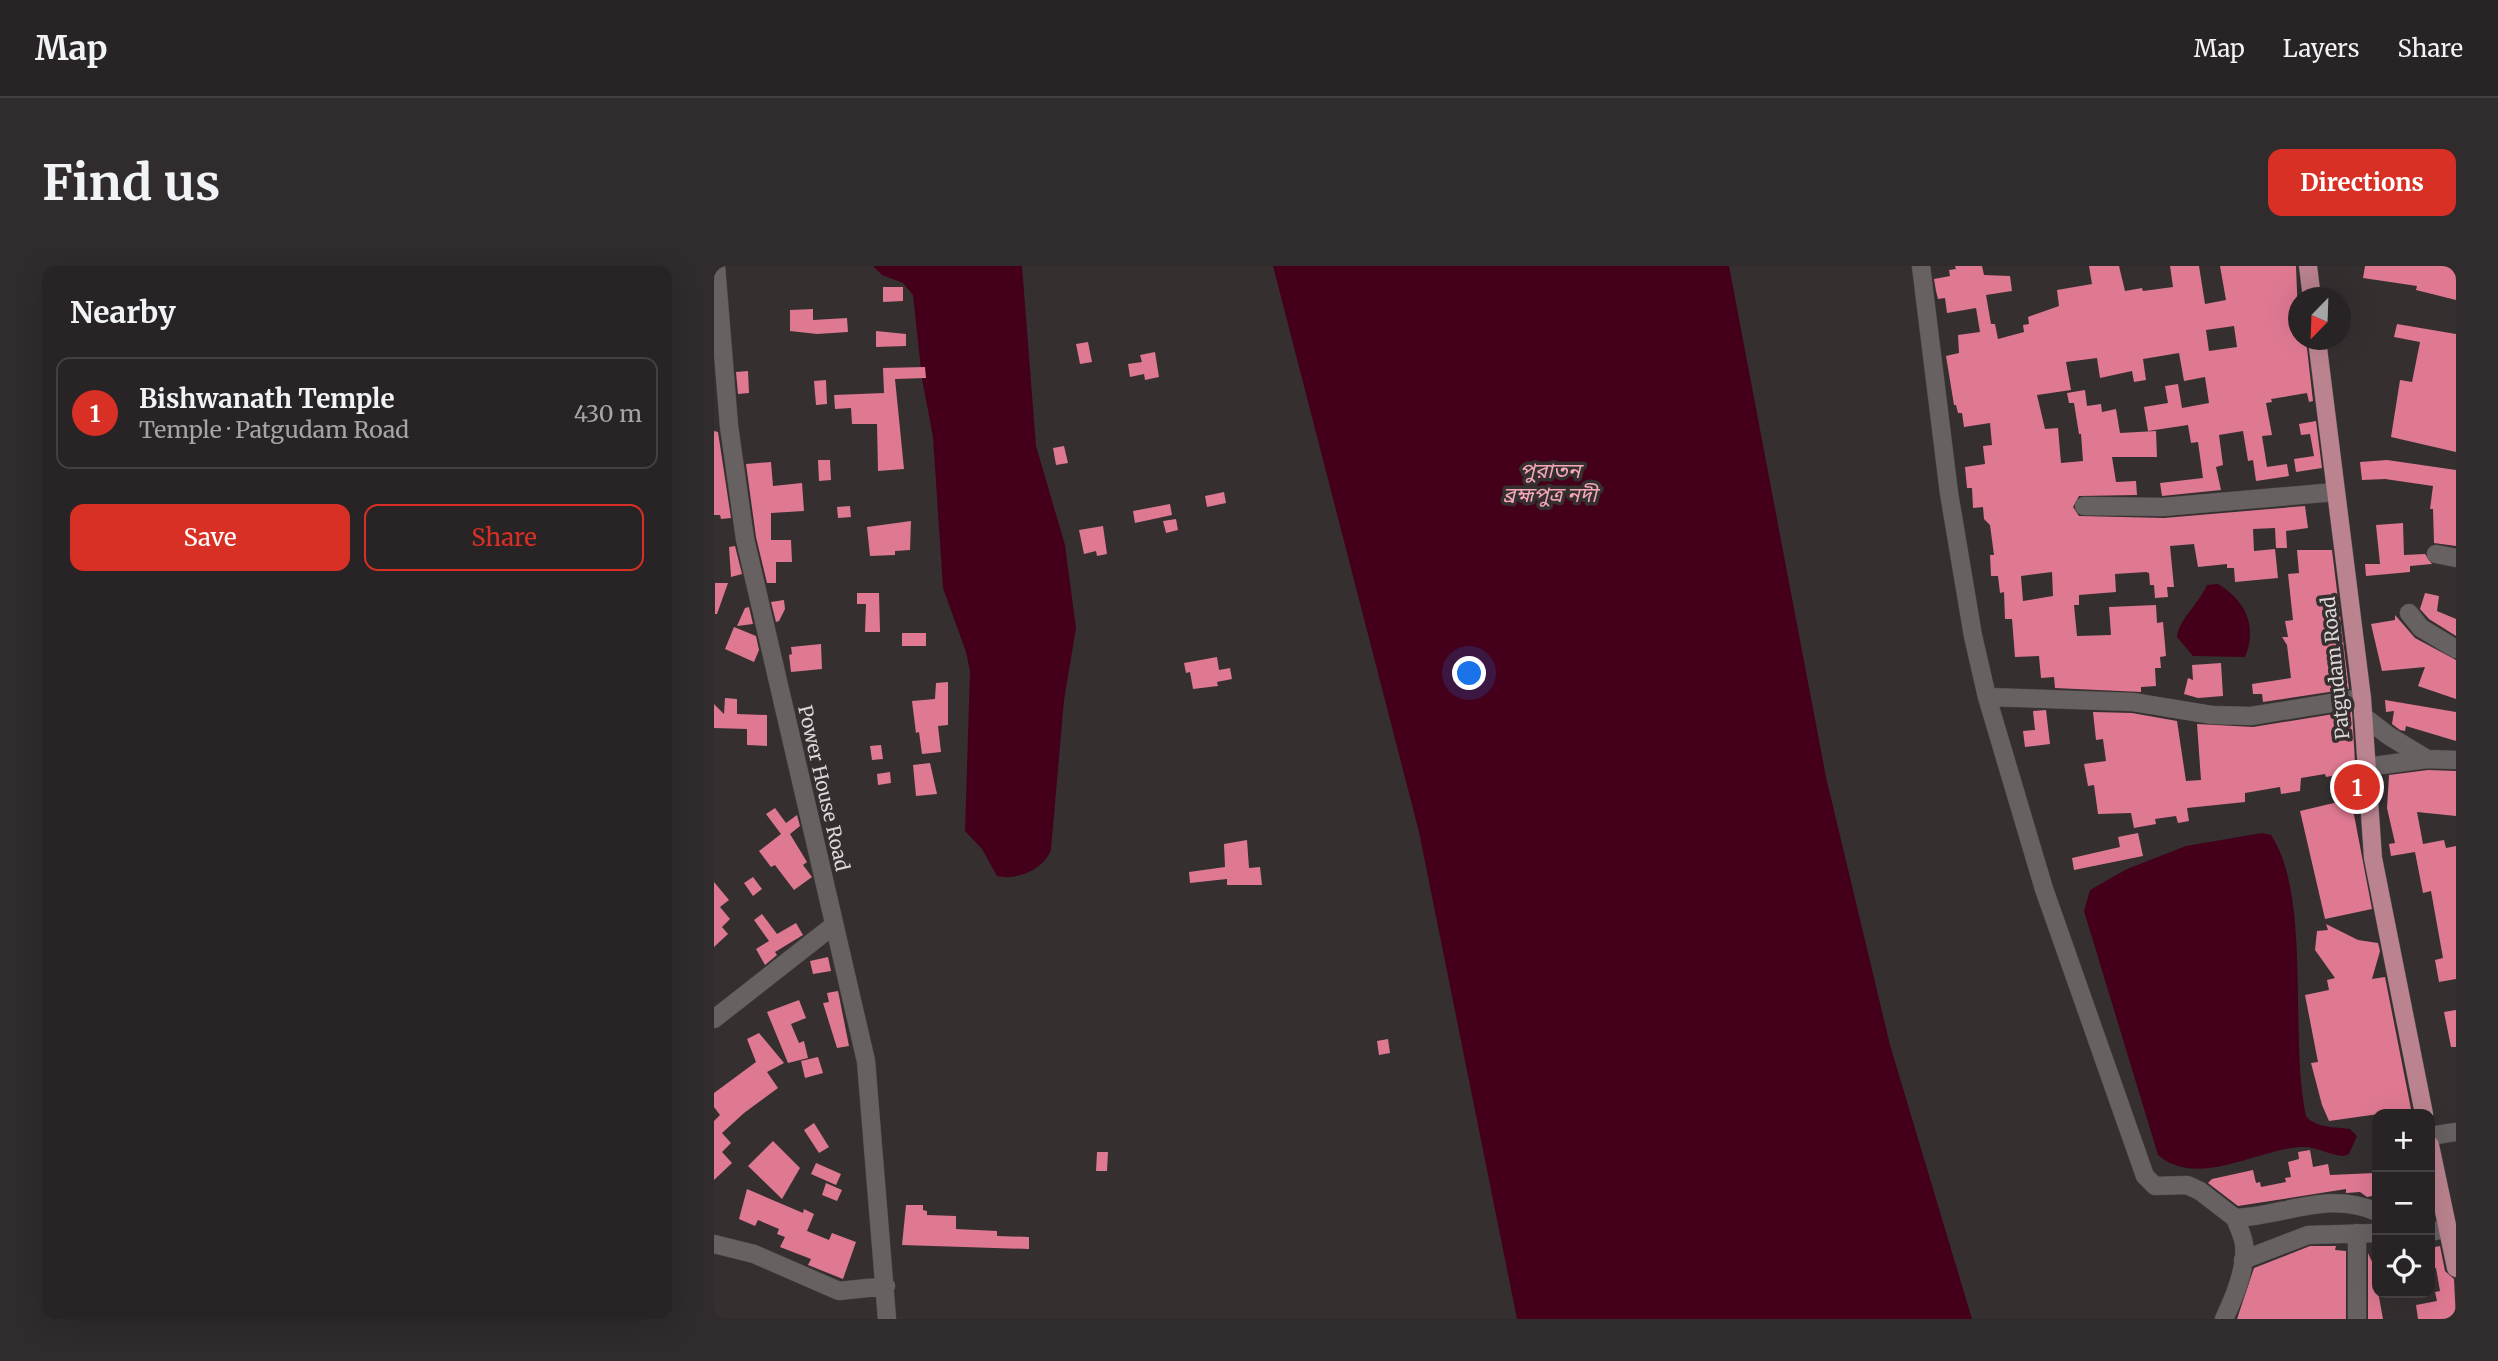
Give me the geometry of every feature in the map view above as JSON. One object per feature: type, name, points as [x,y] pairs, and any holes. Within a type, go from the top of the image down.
[{"type":"main road","points":[[2308,266],[2311,287]]},
{"type":"main road","name":"Patgudam Road","points":[[2318,350],[2362,707],[2373,858],[2423,1109]]},
{"type":"main road","points":[[2433,1172],[2438,1230],[2456,1268]]},
{"type":"street","name":"Power House Road","points":[[716,266],[729,426],[745,539],[866,1061],[887,1319]]},
{"type":"street","points":[[1922,266],[1949,493],[1973,636],[1987,697],[2044,889],[2145,1176],[2155,1186],[2187,1185],[2200,1191],[2235,1218],[2244,1245],[2243,1261],[2233,1301],[2224,1319]]},
{"type":"street","points":[[2084,506],[2163,507],[2335,492]]},
{"type":"street","points":[[2436,554],[2456,558]]},
{"type":"street","points":[[2409,613],[2421,628],[2456,649]]},
{"type":"street","points":[[1987,697],[2133,702],[2212,715],[2251,716],[2362,707],[2389,736],[2427,759]]},
{"type":"street","points":[[2366,767],[2427,759],[2456,760]]},
{"type":"street","points":[[714,1019],[834,925]]},
{"type":"street","points":[[2435,1135],[2456,1132]]},
{"type":"street","points":[[2235,1218],[2324,1202],[2361,1205],[2372,1210]]},
{"type":"street","points":[[2357,1233],[2357,1319]]},
{"type":"street","points":[[2243,1261],[2308,1235],[2372,1233]]},
{"type":"street","points":[[714,1244],[754,1254],[839,1291],[886,1286]]},
{"type":"water","points":[[873,266],[1022,266],[1036,446],[1065,545],[1076,628],[1064,700],[1051,850],[1036,868],[1013,877],[997,876],[982,849],[965,831],[970,671],[943,588],[933,437],[922,379],[913,295],[903,283],[882,275]]},
{"type":"water","name":"পুরাতন ব্রহ্মপুত্র নদী","points":[[1273,266],[1729,266],[1826,777],[1890,1045],[1972,1319],[1517,1319],[1419,832]]},
{"type":"water","points":[[2218,584],[2235,598],[2246,615],[2250,635],[2245,657],[2193,656],[2177,637],[2181,624],[2207,585]]},
{"type":"water","points":[[2262,833],[2271,835],[2284,861],[2291,894],[2296,930],[2301,1084],[2306,1116],[2320,1125],[2350,1129],[2357,1136],[2349,1154],[2344,1156],[2301,1147],[2209,1168],[2174,1164],[2158,1155],[2084,911],[2090,890],[2127,869],[2186,846]]},
{"type":"building","points":[[1955,266],[1982,266],[1984,275],[2010,276],[2012,291],[1986,295],[1991,324],[1995,324],[1998,339],[2024,332],[2023,325],[2029,324],[2028,317],[2059,306],[2057,290],[2092,284],[2089,266],[2119,266],[2125,291],[2142,288],[2143,291],[2173,287],[2170,266],[2199,266],[2205,304],[2226,300],[2220,266],[2296,266],[2297,287],[2288,287],[2288,350],[2307,350],[2313,401],[2309,402],[2307,393],[2271,399],[2272,402],[2266,403],[2272,435],[2262,436],[2267,467],[2287,464],[2289,476],[2256,481],[2253,460],[2248,461],[2243,431],[2219,435],[2223,465],[2216,467],[2221,490],[2162,496],[2160,483],[2203,478],[2198,442],[2191,443],[2188,425],[2148,431],[2144,407],[2168,403],[2165,386],[2178,384],[2182,408],[2209,403],[2205,377],[2184,381],[2179,353],[2143,359],[2146,380],[2134,382],[2132,371],[2100,378],[2097,358],[2066,362],[2071,390],[2037,395],[2045,429],[2058,428],[2061,463],[2083,461],[2081,434],[2074,403],[2069,403],[2067,393],[2085,390],[2087,406],[2101,404],[2102,412],[2116,409],[2120,433],[2156,431],[2157,457],[2112,457],[2116,482],[2136,481],[2137,495],[2079,496],[2073,507],[2079,516],[2164,518],[2305,506],[2308,528],[2286,531],[2287,548],[2276,548],[2275,528],[2253,529],[2254,551],[2275,549],[2278,578],[2235,582],[2234,568],[2227,568],[2227,564],[2198,567],[2194,544],[2170,546],[2174,587],[2167,587],[2168,597],[2155,598],[2154,585],[2150,585],[2149,573],[2146,572],[2115,574],[2116,592],[2079,595],[2079,605],[2074,605],[2077,636],[2111,635],[2109,607],[2156,605],[2157,623],[2163,622],[2166,656],[2160,657],[2161,668],[2155,668],[2156,686],[2141,687],[2141,692],[2055,688],[2054,677],[2041,678],[2039,656],[2015,657],[2012,619],[2005,619],[2004,592],[2000,593],[1998,576],[1991,576],[1990,555],[1994,555],[1990,525],[1984,519],[1983,507],[1973,508],[1972,488],[1967,488],[1965,467],[1985,464],[1983,446],[1992,445],[1990,423],[1964,427],[1962,413],[1958,413],[1954,405],[1946,356],[1959,353],[1958,335],[1980,332],[1976,308],[1947,313],[1945,298],[1938,299],[1934,279],[1950,276],[1949,270],[1956,269]],"holes":[[[2234,326],[2237,347],[2209,351],[2206,330]],[[2052,572],[2053,596],[2023,601],[2021,576]]]},
{"type":"building","points":[[2365,266],[2456,266],[2456,300],[2416,290],[2417,286],[2363,278]]},
{"type":"building","points":[[883,287],[903,287],[903,301],[883,302]]},
{"type":"building","points":[[813,309],[813,320],[847,318],[848,332],[817,334],[790,331],[790,310]]},
{"type":"building","points":[[2397,324],[2456,334],[2456,452],[2391,437],[2400,380],[2412,382],[2420,342],[2394,337]]},
{"type":"building","points":[[876,331],[906,334],[906,346],[876,347]]},
{"type":"building","points":[[1088,342],[1092,362],[1080,364],[1076,344]]},
{"type":"building","points":[[1155,352],[1159,377],[1145,380],[1144,374],[1130,377],[1128,364],[1142,362],[1140,355]]},
{"type":"building","points":[[925,367],[926,378],[895,379],[904,469],[878,471],[877,424],[852,424],[851,408],[835,409],[834,395],[884,393],[883,368]]},
{"type":"building","points":[[748,371],[749,393],[738,394],[736,372]]},
{"type":"building","points":[[826,380],[827,404],[816,405],[814,381]]},
{"type":"building","points":[[2316,421],[2322,468],[2296,472],[2294,459],[2314,456],[2310,434],[2301,435],[2299,424]]},
{"type":"building","points":[[714,431],[718,432],[731,518],[721,519],[720,515],[714,515]]},
{"type":"building","points":[[1064,446],[1068,463],[1056,465],[1053,448]]},
{"type":"building","points":[[818,460],[830,460],[831,480],[819,481]]},
{"type":"building","points":[[2387,460],[2456,470],[2456,546],[2434,543],[2433,509],[2430,509],[2433,486],[2385,479],[2362,480],[2360,462]]},
{"type":"building","points":[[771,462],[773,486],[802,483],[804,511],[771,513],[771,540],[791,540],[792,562],[776,562],[776,583],[767,583],[756,537],[746,464]]},
{"type":"building","points":[[1224,492],[1226,503],[1207,507],[1205,496]]},
{"type":"building","points":[[1170,504],[1172,515],[1135,523],[1133,511]]},
{"type":"building","points":[[850,506],[851,517],[838,518],[837,507]]},
{"type":"building","points":[[1176,519],[1178,530],[1166,533],[1163,521]]},
{"type":"building","points":[[911,521],[910,550],[895,551],[895,555],[870,556],[867,527]]},
{"type":"building","points":[[2403,523],[2404,555],[2425,554],[2432,564],[2410,566],[2410,572],[2366,576],[2365,564],[2380,564],[2376,525]]},
{"type":"building","points":[[1103,526],[1107,554],[1097,556],[1096,551],[1084,554],[1079,530]]},
{"type":"building","points":[[735,546],[742,574],[731,577],[729,547]]},
{"type":"building","points":[[2297,550],[2332,550],[2349,689],[2263,702],[2262,694],[2253,694],[2252,684],[2291,678],[2287,645],[2282,637],[2288,637],[2285,621],[2293,620],[2288,574],[2299,573]]},
{"type":"building","points":[[715,583],[728,583],[717,614],[715,614]]},
{"type":"building","points":[[857,593],[879,593],[880,632],[865,632],[866,604],[857,604]]},
{"type":"building","points":[[2425,593],[2439,596],[2437,611],[2456,619],[2456,636],[2429,619],[2420,609]]},
{"type":"building","points":[[784,600],[785,609],[776,622],[771,602]]},
{"type":"building","points":[[749,607],[753,624],[737,626],[745,608]]},
{"type":"building","points":[[2395,615],[2415,638],[2456,660],[2456,699],[2418,686],[2425,667],[2382,671],[2371,624],[2395,620]]},
{"type":"building","points":[[734,627],[756,636],[759,650],[754,662],[725,649]]},
{"type":"building","points":[[902,633],[926,633],[926,646],[902,646]]},
{"type":"building","points":[[821,644],[822,669],[791,672],[791,647]]},
{"type":"building","points":[[1217,657],[1219,670],[1230,668],[1232,679],[1217,682],[1218,686],[1193,689],[1190,672],[1186,673],[1184,663]]},
{"type":"building","points":[[2221,663],[2223,696],[2198,698],[2184,694],[2188,678],[2193,680],[2192,665]]},
{"type":"building","points":[[948,682],[948,725],[938,726],[941,752],[922,754],[912,701],[935,699],[936,683]]},
{"type":"building","points":[[725,698],[737,699],[737,714],[767,715],[767,746],[747,745],[747,729],[714,728],[714,704],[724,714]]},
{"type":"building","points":[[2385,700],[2456,712],[2456,741],[2406,726],[2405,731],[2400,730],[2392,724],[2394,711],[2386,712]]},
{"type":"building","points":[[2046,710],[2050,744],[2025,747],[2023,731],[2035,730],[2033,711]]},
{"type":"building","points":[[2352,711],[2357,797],[2351,798],[2347,773],[2326,777],[2325,774],[2301,778],[2300,791],[2281,794],[2280,787],[2245,793],[2245,802],[2187,808],[2189,821],[2178,823],[2176,816],[2155,819],[2156,824],[2134,828],[2131,813],[2098,814],[2094,785],[2088,786],[2084,764],[2106,761],[2103,739],[2096,740],[2093,712],[2132,713],[2177,721],[2186,781],[2201,780],[2197,724],[2253,727]]},
{"type":"building","points":[[881,745],[883,759],[872,760],[870,746]]},
{"type":"building","points":[[930,763],[937,794],[916,796],[913,765]]},
{"type":"building","points":[[2428,770],[2456,771],[2456,816],[2417,812],[2423,844],[2444,840],[2446,848],[2456,846],[2456,979],[2439,982],[2435,960],[2443,958],[2431,891],[2423,893],[2415,852],[2391,856],[2389,844],[2395,843],[2387,808],[2389,775]]},
{"type":"building","points":[[890,772],[891,783],[878,785],[877,774]]},
{"type":"building","points":[[2351,799],[2372,909],[2325,919],[2300,811]]},
{"type":"building","points":[[775,808],[786,823],[797,815],[800,826],[790,834],[807,862],[803,865],[812,877],[794,890],[775,865],[771,867],[759,851],[781,834],[766,814]]},
{"type":"building","points":[[2138,833],[2143,856],[2074,870],[2072,858],[2120,847],[2118,837]]},
{"type":"building","points":[[1247,840],[1249,868],[1260,867],[1262,885],[1227,885],[1227,879],[1190,883],[1189,872],[1225,867],[1224,844]]},
{"type":"building","points":[[753,877],[762,889],[753,896],[744,883]]},
{"type":"building","points":[[714,882],[729,900],[720,907],[730,919],[722,927],[728,934],[714,947]]},
{"type":"building","points":[[762,914],[777,934],[796,923],[803,935],[775,952],[777,955],[765,965],[756,949],[769,941],[754,920]]},
{"type":"building","points":[[2326,924],[2358,940],[2378,943],[2380,951],[2372,979],[2385,977],[2411,1109],[2372,1109],[2372,1115],[2329,1121],[2311,1063],[2318,1062],[2305,995],[2329,990],[2327,980],[2335,978],[2315,950],[2317,931],[2328,930]]},
{"type":"building","points":[[828,957],[831,971],[813,974],[810,961]]},
{"type":"building","points":[[838,991],[849,1046],[837,1048],[823,1003],[829,1002],[827,993]]},
{"type":"building","points":[[799,1000],[806,1018],[791,1024],[799,1043],[804,1041],[808,1058],[788,1063],[767,1012]]},
{"type":"building","points":[[2456,1010],[2456,1047],[2451,1047],[2444,1012]]},
{"type":"building","points":[[759,1033],[784,1063],[767,1072],[778,1088],[722,1133],[731,1143],[722,1152],[732,1163],[714,1180],[714,1121],[720,1115],[714,1107],[714,1093],[756,1062],[747,1039]]},
{"type":"building","points":[[1388,1039],[1390,1053],[1379,1055],[1377,1041]]},
{"type":"building","points":[[818,1057],[823,1073],[805,1078],[801,1061]]},
{"type":"building","points":[[814,1123],[829,1147],[819,1153],[804,1130]]},
{"type":"building","points":[[773,1141],[800,1168],[782,1199],[748,1166]]},
{"type":"building","points":[[2310,1150],[2313,1167],[2328,1164],[2330,1175],[2372,1173],[2372,1196],[2367,1197],[2360,1192],[2346,1193],[2346,1189],[2238,1206],[2208,1183],[2212,1179],[2253,1170],[2256,1183],[2260,1182],[2261,1187],[2286,1182],[2285,1178],[2291,1177],[2288,1162],[2299,1159],[2298,1152]]},
{"type":"building","points":[[1097,1152],[1108,1152],[1107,1171],[1096,1171]]},
{"type":"building","points":[[816,1163],[841,1174],[836,1185],[811,1174]]},
{"type":"building","points":[[826,1183],[842,1190],[837,1201],[822,1195]]},
{"type":"building","points":[[747,1189],[803,1213],[804,1209],[814,1214],[807,1231],[829,1240],[832,1233],[856,1242],[843,1279],[808,1265],[811,1259],[780,1247],[785,1237],[777,1234],[779,1229],[758,1220],[755,1226],[739,1219]]},
{"type":"building","points":[[906,1205],[923,1205],[927,1215],[956,1216],[956,1229],[997,1231],[997,1236],[1029,1237],[1029,1249],[902,1245]]},
{"type":"building","points":[[2310,1246],[2336,1246],[2335,1250],[2346,1251],[2346,1319],[2237,1319],[2254,1268]]},
{"type":"building","points":[[2440,1246],[2445,1271],[2454,1279],[2456,1319],[2418,1319],[2416,1305],[2437,1301],[2435,1292],[2440,1291],[2435,1268],[2435,1247]]},
{"type":"building","points":[[2368,1253],[2372,1262],[2372,1298],[2379,1298],[2383,1319],[2368,1319]]},
{"type":"place","name":"Bishwanath Temple","points":[[2357,787]]}]
